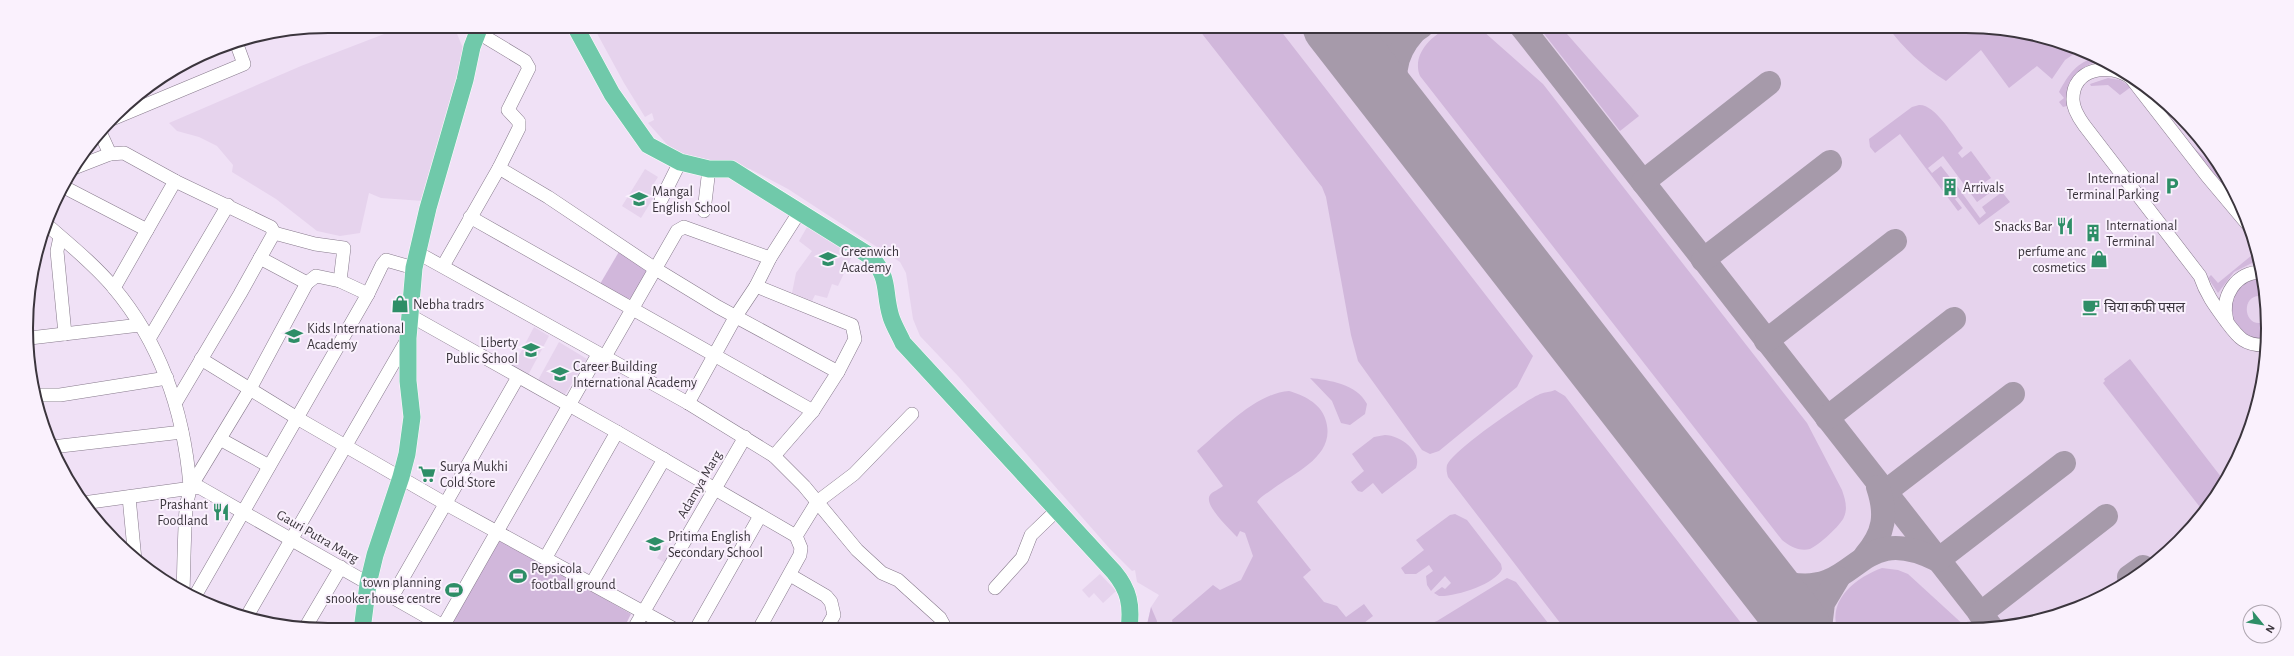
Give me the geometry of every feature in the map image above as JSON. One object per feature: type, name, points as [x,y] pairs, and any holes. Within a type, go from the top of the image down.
[{"type":"main road","points":[[363,623],[368,584],[385,522],[401,477],[412,417],[408,381],[408,338],[416,261],[428,208],[477,33]]},
{"type":"main road","points":[[579,33],[612,94],[648,145],[680,162],[710,169],[731,169],[870,256],[880,267],[886,280],[891,316],[903,342],[1123,582],[1128,592],[1130,605],[1129,623]]},
{"type":"street","points":[[443,266],[499,168],[519,128],[519,122],[508,110],[530,68],[525,61],[484,33]]},
{"type":"street","points":[[125,114],[244,64],[238,47]]},
{"type":"street","points":[[2106,68],[2090,72],[2080,81],[2072,99],[2082,122],[2200,276],[2206,293],[2233,332],[2242,340],[2254,345],[2260,345]]},
{"type":"street","points":[[2141,90],[2239,214]]},
{"type":"street","points":[[102,137],[110,154]]},
{"type":"street","points":[[83,165],[110,154],[124,153],[175,181],[271,227],[274,233],[315,244],[344,248],[340,281]]},
{"type":"street","points":[[661,200],[680,162]]},
{"type":"street","points":[[499,168],[548,197],[654,268],[736,316],[838,372]]},
{"type":"street","points":[[704,210],[710,169]]},
{"type":"street","points":[[114,288],[175,181]]},
{"type":"street","points":[[68,189],[147,230]]},
{"type":"street","points":[[149,339],[228,206]]},
{"type":"street","points":[[688,403],[736,316],[756,286],[770,258],[800,211]]},
{"type":"street","points":[[470,217],[813,411]]},
{"type":"street","points":[[447,623],[497,530],[568,405],[596,358],[601,354],[607,353],[633,310],[654,268],[677,231],[684,227],[770,258]]},
{"type":"street","points":[[51,228],[114,288],[149,339],[176,402],[190,488],[186,508],[183,585]]},
{"type":"street","points":[[176,402],[274,233]]},
{"type":"street","points":[[60,237],[57,251],[65,334]]},
{"type":"street","points":[[260,258],[307,282]]},
{"type":"street","points":[[197,592],[386,260],[416,261],[443,266],[688,403],[774,456],[818,502],[861,554],[882,573],[898,580],[940,618],[943,623]]},
{"type":"street","points":[[2227,322],[2225,308],[2230,290],[2243,277],[2256,274]]},
{"type":"street","points":[[190,488],[250,388],[307,282],[316,276],[340,281],[368,294]]},
{"type":"street","points":[[756,286],[852,325],[855,332],[854,339],[838,372],[813,411],[774,456]]},
{"type":"street","points":[[410,316],[617,432],[796,536],[801,548],[800,555],[762,623]]},
{"type":"street","points":[[34,338],[140,325]]},
{"type":"street","points":[[249,612],[408,338]]},
{"type":"street","points":[[201,359],[297,418],[446,504],[546,557],[662,623]]},
{"type":"street","points":[[392,597],[518,377]]},
{"type":"street","points":[[41,395],[60,395],[167,378]]},
{"type":"street","points":[[796,536],[818,502],[854,474],[912,414]]},
{"type":"street","points":[[58,447],[182,432]]},
{"type":"street","points":[[546,557],[617,432]]},
{"type":"street","name":"Adamya Marg","points":[[637,623],[745,437]]},
{"type":"street","points":[[220,439],[269,466]]},
{"type":"street","points":[[592,583],[664,459]]},
{"type":"street","points":[[91,504],[190,488]]},
{"type":"street","name":"Gauri Putra Marg","points":[[190,488],[202,488],[436,623]]},
{"type":"street","points":[[129,497],[134,551]]},
{"type":"street","points":[[995,588],[1022,558],[1031,536],[1057,510]]},
{"type":"street","points":[[699,623],[760,516]]},
{"type":"street","points":[[309,622],[340,567]]},
{"type":"street","points":[[790,575],[826,596],[831,602],[834,615],[829,623]]},
{"type":"shaded area","points":[[387,33],[457,33],[465,53],[423,201],[381,198],[369,193],[360,233],[340,236],[317,231],[276,199],[232,172],[233,165],[217,146],[199,137],[177,131],[169,123],[301,66]]},
{"type":"shaded area","points":[[597,33],[1966,33],[2024,39],[2079,55],[2130,83],[2161,106],[2175,119],[2200,148],[2211,164],[2239,215],[2255,270],[2261,328],[2255,386],[2239,441],[2231,458],[2200,508],[2175,537],[2146,562],[2096,593],[2061,607],[2024,617],[1966,623],[1147,623],[1151,607],[1159,595],[1137,582],[1135,570],[1132,571],[1110,549],[958,376],[920,336],[913,319],[906,273],[900,262],[788,189],[750,169],[734,165],[689,159],[672,150],[648,123],[654,120],[652,113],[645,117],[624,83]]},
{"type":"shaded area","points":[[1201,33],[1282,33],[1533,356],[1517,387],[1439,451],[1430,454],[1422,450],[1358,361],[1351,335],[1326,197],[1322,187]]},
{"type":"shaded area","points":[[1485,33],[1543,84],[1807,423],[1842,490],[1846,507],[1844,517],[1839,525],[1814,547],[1802,550],[1791,546],[1782,540],[1420,76],[1418,68],[1421,52],[1431,39],[1438,34]]},
{"type":"shaded area","points":[[1543,33],[1566,33],[1639,116],[1620,131]]},
{"type":"shaded area","points":[[1893,33],[1985,34],[2024,39],[2074,53],[2065,60],[2052,79],[2037,66],[2009,88],[1981,50],[1946,81],[1929,69],[1900,42]]},
{"type":"shaded area","points":[[2088,59],[2095,63],[2086,66],[2081,70],[2074,82],[2067,106],[2063,107],[2059,102],[2064,98],[2059,92],[2074,70]]},
{"type":"shaded area","points":[[2108,78],[2120,80],[2131,87],[2120,95],[2108,85],[2091,86],[2090,84]]},
{"type":"shaded area","points":[[1919,105],[1925,106],[1931,110],[1943,122],[1963,148],[1958,153],[1962,158],[1971,151],[1991,178],[1982,184],[1987,191],[1996,185],[1998,187],[1977,202],[1943,156],[1928,168],[1932,173],[1941,166],[1952,180],[1942,188],[1946,194],[1957,186],[1980,218],[1986,213],[1982,207],[2002,192],[2010,202],[1979,225],[1958,197],[1955,199],[1962,208],[1958,211],[1900,134],[1875,153],[1870,147],[1869,139],[1912,107]]},
{"type":"shaded area","points":[[2184,138],[2212,165],[2223,184]]},
{"type":"shaded area","name":"Mangal English School","points":[[645,169],[658,177],[651,188],[657,192],[641,218],[622,206]]},
{"type":"shaded area","name":"Greenwich Academy","points":[[810,222],[855,250],[838,286],[832,284],[827,298],[815,295],[812,301],[792,293],[796,273],[812,251],[799,241]]},
{"type":"shaded area","points":[[620,250],[648,270],[635,298],[627,299],[600,284]]},
{"type":"shaded area","points":[[2252,255],[2253,262],[2234,272],[2218,293],[2208,278],[2211,275],[2218,283]]},
{"type":"shaded area","points":[[2257,280],[2259,296],[2251,299],[2247,310],[2252,321],[2261,323],[2260,340],[2253,340],[2241,333],[2234,324],[2231,314],[2235,294],[2241,286]]},
{"type":"shaded area","name":"Liberty Public School","points":[[534,327],[549,336],[527,377],[512,369]]},
{"type":"shaded area","name":"Career Building International Academy","points":[[559,342],[587,359],[564,396],[537,382]]},
{"type":"shaded area","points":[[2130,359],[2221,476],[2200,508],[2103,383],[2105,381],[2104,379]]},
{"type":"shaded area","points":[[1310,378],[1342,384],[1357,392],[1367,404],[1365,414],[1350,425],[1341,423],[1332,401]]},
{"type":"shaded area","points":[[1555,390],[1565,396],[1741,623],[1560,623],[1448,477],[1447,470],[1447,465],[1452,458],[1474,438],[1540,394]]},
{"type":"shaded area","points":[[1289,391],[1305,397],[1319,408],[1325,418],[1328,431],[1326,442],[1321,451],[1304,468],[1274,488],[1257,502],[1311,570],[1303,577],[1324,602],[1337,606],[1346,617],[1364,604],[1373,616],[1364,623],[1173,623],[1172,620],[1213,585],[1220,590],[1241,580],[1253,556],[1245,533],[1240,531],[1237,537],[1218,517],[1210,505],[1210,495],[1223,486],[1197,451],[1228,423],[1252,405],[1277,393]]},
{"type":"shaded area","points":[[1385,435],[1397,438],[1409,446],[1416,456],[1416,468],[1382,494],[1373,483],[1362,492],[1358,491],[1351,482],[1364,471],[1352,454],[1374,437]]},
{"type":"shaded area","points":[[1455,514],[1467,520],[1501,564],[1502,569],[1492,580],[1484,584],[1464,592],[1439,596],[1434,593],[1442,587],[1445,589],[1451,583],[1445,576],[1431,591],[1427,585],[1426,576],[1433,571],[1429,565],[1416,574],[1405,574],[1401,568],[1424,550],[1416,540],[1450,515]]},
{"type":"shaded area","name":"Pepsicola football ground","points":[[496,537],[631,614],[626,623],[447,622]]},
{"type":"shaded area","points":[[665,545],[673,549],[665,563],[657,558]]},
{"type":"shaded area","points":[[1882,568],[1898,570],[1908,574],[1962,623],[1836,623],[1835,617],[1837,608],[1847,590],[1854,583]]},
{"type":"shaded area","points":[[1100,574],[1116,591],[1103,603],[1094,593],[1089,598],[1082,590]]},
{"type":"shaded area","points":[[1507,578],[1516,582],[1548,623],[1432,623]]},
{"type":"shaded area","points":[[1151,607],[1157,623],[1147,623]]},
{"type":"taxiway","points":[[1351,33],[1378,40],[1400,38],[1411,33]]},
{"type":"taxiway","points":[[1400,112],[1395,79],[1397,60],[1406,42],[1413,33]]},
{"type":"taxiway","points":[[1526,33],[1987,622]]},
{"type":"taxiway","points":[[1643,182],[1769,83]]},
{"type":"taxiway","points":[[1703,260],[1830,162]]},
{"type":"taxiway","points":[[1766,341],[1895,241]]},
{"type":"taxiway","points":[[1827,418],[1954,319]]},
{"type":"taxiway","points":[[1885,492],[2013,394]]},
{"type":"taxiway","points":[[1754,567],[1785,583],[1813,585],[1831,580],[1874,553],[1890,548],[1911,550],[1938,560],[2064,463]]},
{"type":"taxiway","points":[[1865,556],[1877,539],[1882,523],[1883,506],[1878,487]]},
{"type":"taxiway","points":[[1980,614],[2106,516]]},
{"type":"taxiway","points":[[1821,623],[1823,603],[1838,578]]},
{"type":"runway","points":[[1338,33],[1797,623]]},
{"type":"place","name":"International Terminal Parking","points":[[2172,186]]},
{"type":"place","name":"Arrivals","points":[[1950,187]]},
{"type":"place","name":"Mangal English School","points":[[639,199]]},
{"type":"place","name":"Snacks Bar","points":[[2065,226]]},
{"type":"place","name":"International Terminal","points":[[2093,233]]},
{"type":"place","name":"Greenwich Academy","points":[[828,259]]},
{"type":"place","name":"perfume anc cosmetics","points":[[2099,259]]},
{"type":"place","name":"Nebha tradrs","points":[[400,304]]},
{"type":"place","name":"चिया कफी पसल","points":[[2091,307]]},
{"type":"place","name":"Kids International Academy","points":[[294,336]]},
{"type":"place","name":"Liberty Public School","points":[[531,350]]},
{"type":"place","name":"Career Building International Academy","points":[[560,374]]},
{"type":"place","name":"Surya Mukhi Cold Store","points":[[427,474]]},
{"type":"place","name":"Prashant Foodland","points":[[221,512]]},
{"type":"place","name":"Pritima English Secondary School","points":[[655,544]]},
{"type":"place","name":"Pepsicola football ground","points":[[518,576]]},
{"type":"place","name":"town planning snooker house centre","points":[[454,590]]}]
